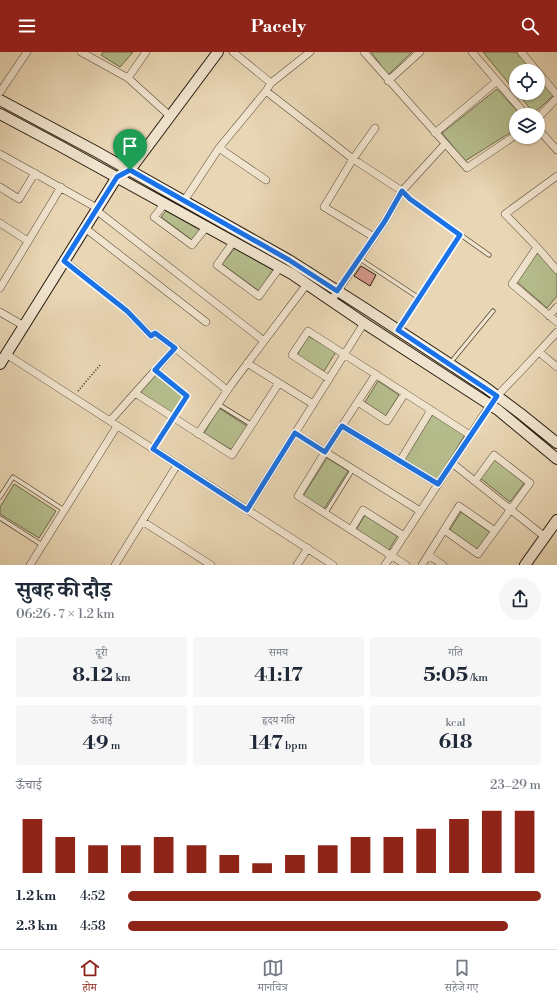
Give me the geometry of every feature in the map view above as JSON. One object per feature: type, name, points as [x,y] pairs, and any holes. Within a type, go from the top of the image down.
[{"type":"street","points":[[0,92],[27,52]]},
{"type":"street","points":[[81,52],[94,55],[128,78],[170,116]]},
{"type":"street","points":[[128,78],[146,52]]},
{"type":"street","points":[[0,364],[117,177],[130,170],[218,52]]},
{"type":"street","points":[[234,52],[271,83]]},
{"type":"street","points":[[184,201],[219,148],[271,83],[310,52]]},
{"type":"street","points":[[364,52],[388,81],[467,168],[509,140]]},
{"type":"street","points":[[388,81],[420,52]]},
{"type":"street","points":[[472,52],[520,108]]},
{"type":"street","points":[[521,52],[531,64]]},
{"type":"street","points":[[545,80],[557,95]]},
{"type":"street","points":[[435,133],[497,82]]},
{"type":"street","points":[[266,91],[353,159],[402,191]]},
{"type":"street","points":[[545,111],[557,98]]},
{"type":"street","points":[[0,100],[130,170],[289,260],[497,396],[557,443]]},
{"type":"street","points":[[0,114],[207,226],[292,274],[364,323],[498,410],[557,459]]},
{"type":"street","points":[[374,128],[353,159],[324,208],[374,238]]},
{"type":"street","points":[[545,137],[557,150]]},
{"type":"street","points":[[331,301],[374,238],[402,191],[445,144]]},
{"type":"street","points":[[219,148],[266,180]]},
{"type":"street","points":[[0,154],[61,187],[97,209],[264,341]]},
{"type":"street","points":[[0,187],[19,199],[35,173]]},
{"type":"street","points":[[557,176],[505,214],[557,270]]},
{"type":"street","points":[[0,288],[61,187]]},
{"type":"street","points":[[165,203],[154,217],[192,246],[207,226]]},
{"type":"street","points":[[0,223],[28,241]]},
{"type":"street","points":[[85,228],[206,322]]},
{"type":"street","points":[[234,241],[217,265],[259,296],[280,267]]},
{"type":"street","points":[[537,247],[512,284],[557,322]]},
{"type":"street","points":[[64,261],[127,311],[151,336],[155,333],[228,390]]},
{"type":"street","points":[[198,434],[247,363],[307,284]]},
{"type":"street","points":[[549,316],[557,307]]},
{"type":"street","points":[[0,312],[24,326]]},
{"type":"street","points":[[247,510],[364,323]]},
{"type":"street","points":[[391,340],[398,330]]},
{"type":"street","points":[[329,379],[292,356],[308,331],[470,435]]},
{"type":"street","points":[[385,565],[490,405],[557,332]]},
{"type":"street","points":[[110,421],[175,348]]},
{"type":"street","points":[[539,352],[557,367]]},
{"type":"street","points":[[6,354],[333,565]]},
{"type":"street","points":[[247,363],[313,404]]},
{"type":"street","points":[[442,374],[450,364]]},
{"type":"street","points":[[376,374],[298,496],[406,565]]},
{"type":"street","points":[[135,393],[232,455],[279,383]]},
{"type":"street","points":[[358,402],[387,421],[405,393]]},
{"type":"street","points":[[400,461],[431,410]]},
{"type":"street","points":[[30,565],[117,426]]},
{"type":"street","points":[[342,426],[438,484]]},
{"type":"street","points":[[295,433],[420,511]]},
{"type":"street","points":[[444,530],[478,554],[530,483],[494,455],[475,482]]},
{"type":"street","points":[[452,463],[545,537]]},
{"type":"street","points":[[115,565],[178,465]]},
{"type":"street","points":[[422,565],[460,506],[495,531]]},
{"type":"street","points":[[351,530],[363,510],[404,536]]},
{"type":"street","points":[[525,565],[557,520]]},
{"type":"street","points":[[142,521],[211,565]]},
{"type":"street","points":[[297,565],[308,548]]},
{"type":"street","points":[[428,555],[442,565]]},
{"type":"lane","points":[[402,191],[410,199],[489,255]]},
{"type":"lane","points":[[398,330],[460,235]]},
{"type":"lane","points":[[360,258],[419,298]]},
{"type":"lane","points":[[450,364],[493,310]]},
{"type":"lane","points":[[153,449],[187,396],[155,370]]},
{"type":"lane","points":[[218,404],[252,425]]},
{"type":"lane","points":[[325,514],[353,469]]},
{"type":"lane","points":[[0,497],[13,477],[64,510]]},
{"type":"lane","points":[[0,518],[42,546]]},
{"type":"path","points":[[73,397],[101,364]]},
{"type":"green space","points":[[103,52],[133,52],[120,67],[101,55]]},
{"type":"green space","points":[[371,52],[412,52],[388,75]]},
{"type":"green space","points":[[483,52],[516,52],[527,64],[509,64],[509,84]]},
{"type":"green space","points":[[545,85],[554,95],[540,108],[530,108],[523,100],[545,100]]},
{"type":"green space","points":[[497,89],[515,108],[509,108],[509,133],[465,161],[442,133]]},
{"type":"green space","points":[[166,211],[200,230],[192,240],[161,217]]},
{"type":"green space","points":[[235,248],[273,270],[259,291],[222,264]]},
{"type":"green space","points":[[537,252],[557,274],[557,296],[547,308],[516,281]]},
{"type":"green space","points":[[308,336],[336,352],[324,371],[297,355]]},
{"type":"green space","points":[[156,374],[184,396],[172,414],[140,392]]},
{"type":"green space","points":[[378,381],[399,395],[386,416],[365,402]]},
{"type":"green space","points":[[219,408],[247,426],[232,450],[204,433]]},
{"type":"green space","points":[[432,415],[465,435],[437,480],[404,460]]},
{"type":"green space","points":[[327,458],[348,471],[324,509],[303,496]]},
{"type":"green space","points":[[495,459],[525,482],[510,502],[480,478]]},
{"type":"green space","points":[[14,484],[56,511],[39,538],[0,514],[0,507]]},
{"type":"green space","points":[[461,512],[490,532],[477,550],[449,531]]},
{"type":"green space","points":[[365,515],[398,535],[389,550],[356,530]]},
{"type":"building","points":[[361,266],[376,275],[370,286],[354,276]]},
{"type":"route","points":[[130,170],[289,260],[337,291],[385,221],[402,191],[410,199],[460,235],[398,330],[497,396],[438,484],[342,426],[325,452],[295,433],[247,510],[153,449],[187,396],[155,370],[175,348],[155,333],[151,336],[127,311],[64,261],[117,177],[130,170]]}]
